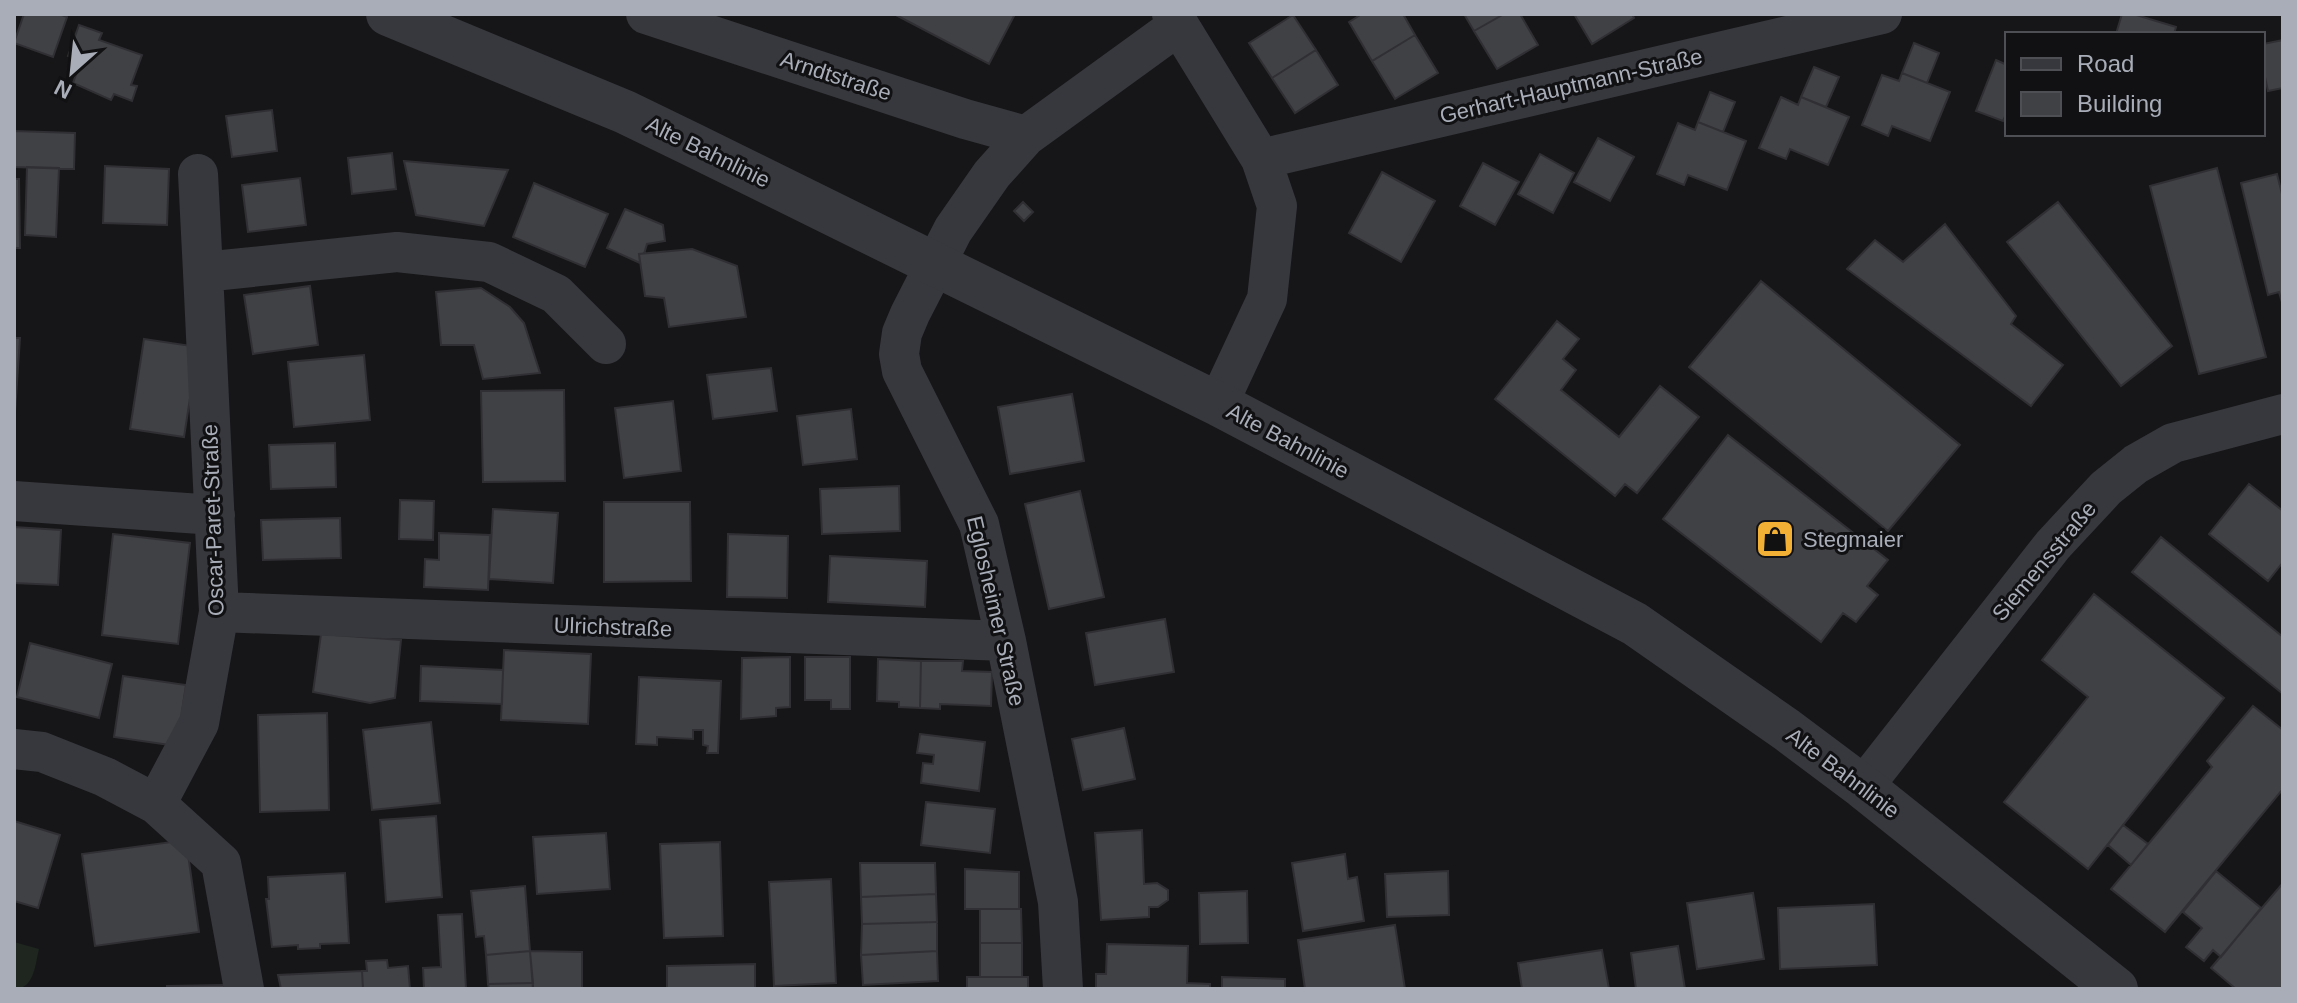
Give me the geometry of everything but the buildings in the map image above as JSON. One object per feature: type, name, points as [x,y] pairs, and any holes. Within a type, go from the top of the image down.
[{"type":"street","name":"Alte Bahnlinie","points":[[388,14],[625,112],[1218,404],[1635,624],[1863,787],[2116,989]]},
{"type":"street","name":"Arndtstraße","points":[[646,14],[965,119],[1026,136]]},
{"type":"street","name":"Gerhart-Hauptmann-Straße","points":[[1261,159],[1860,16]]},
{"type":"street","points":[[1176,20],[1261,159],[1277,206],[1267,299],[1218,404]]},
{"type":"street","name":"Eglosheimer Straße","points":[[1063,989],[1058,902],[1006,641],[979,524],[902,371],[899,354],[902,333],[910,314],[953,230],[992,174],[1026,136],[1176,20]]},
{"type":"street","name":"Oscar-Paret-Straße","points":[[156,804],[199,723],[219,612],[198,174]]},
{"type":"street","points":[[203,272],[397,252],[489,262],[556,294],[606,344]]},
{"type":"street","name":"Siemensstraße","points":[[1863,787],[2053,545],[2106,488],[2136,464],[2173,443],[2283,414]]},
{"type":"street","points":[[14,501],[215,515]]},
{"type":"street","name":"Ulrichstraße","points":[[219,612],[1006,641]]},
{"type":"street","points":[[14,749],[42,752],[105,777],[156,804],[221,863],[244,989]]},
{"type":"shaded area","points":[[14,942],[39,949],[30,981],[14,989]]},
{"type":"place","name":"Stegmaier","points":[[1775,539]]}]
